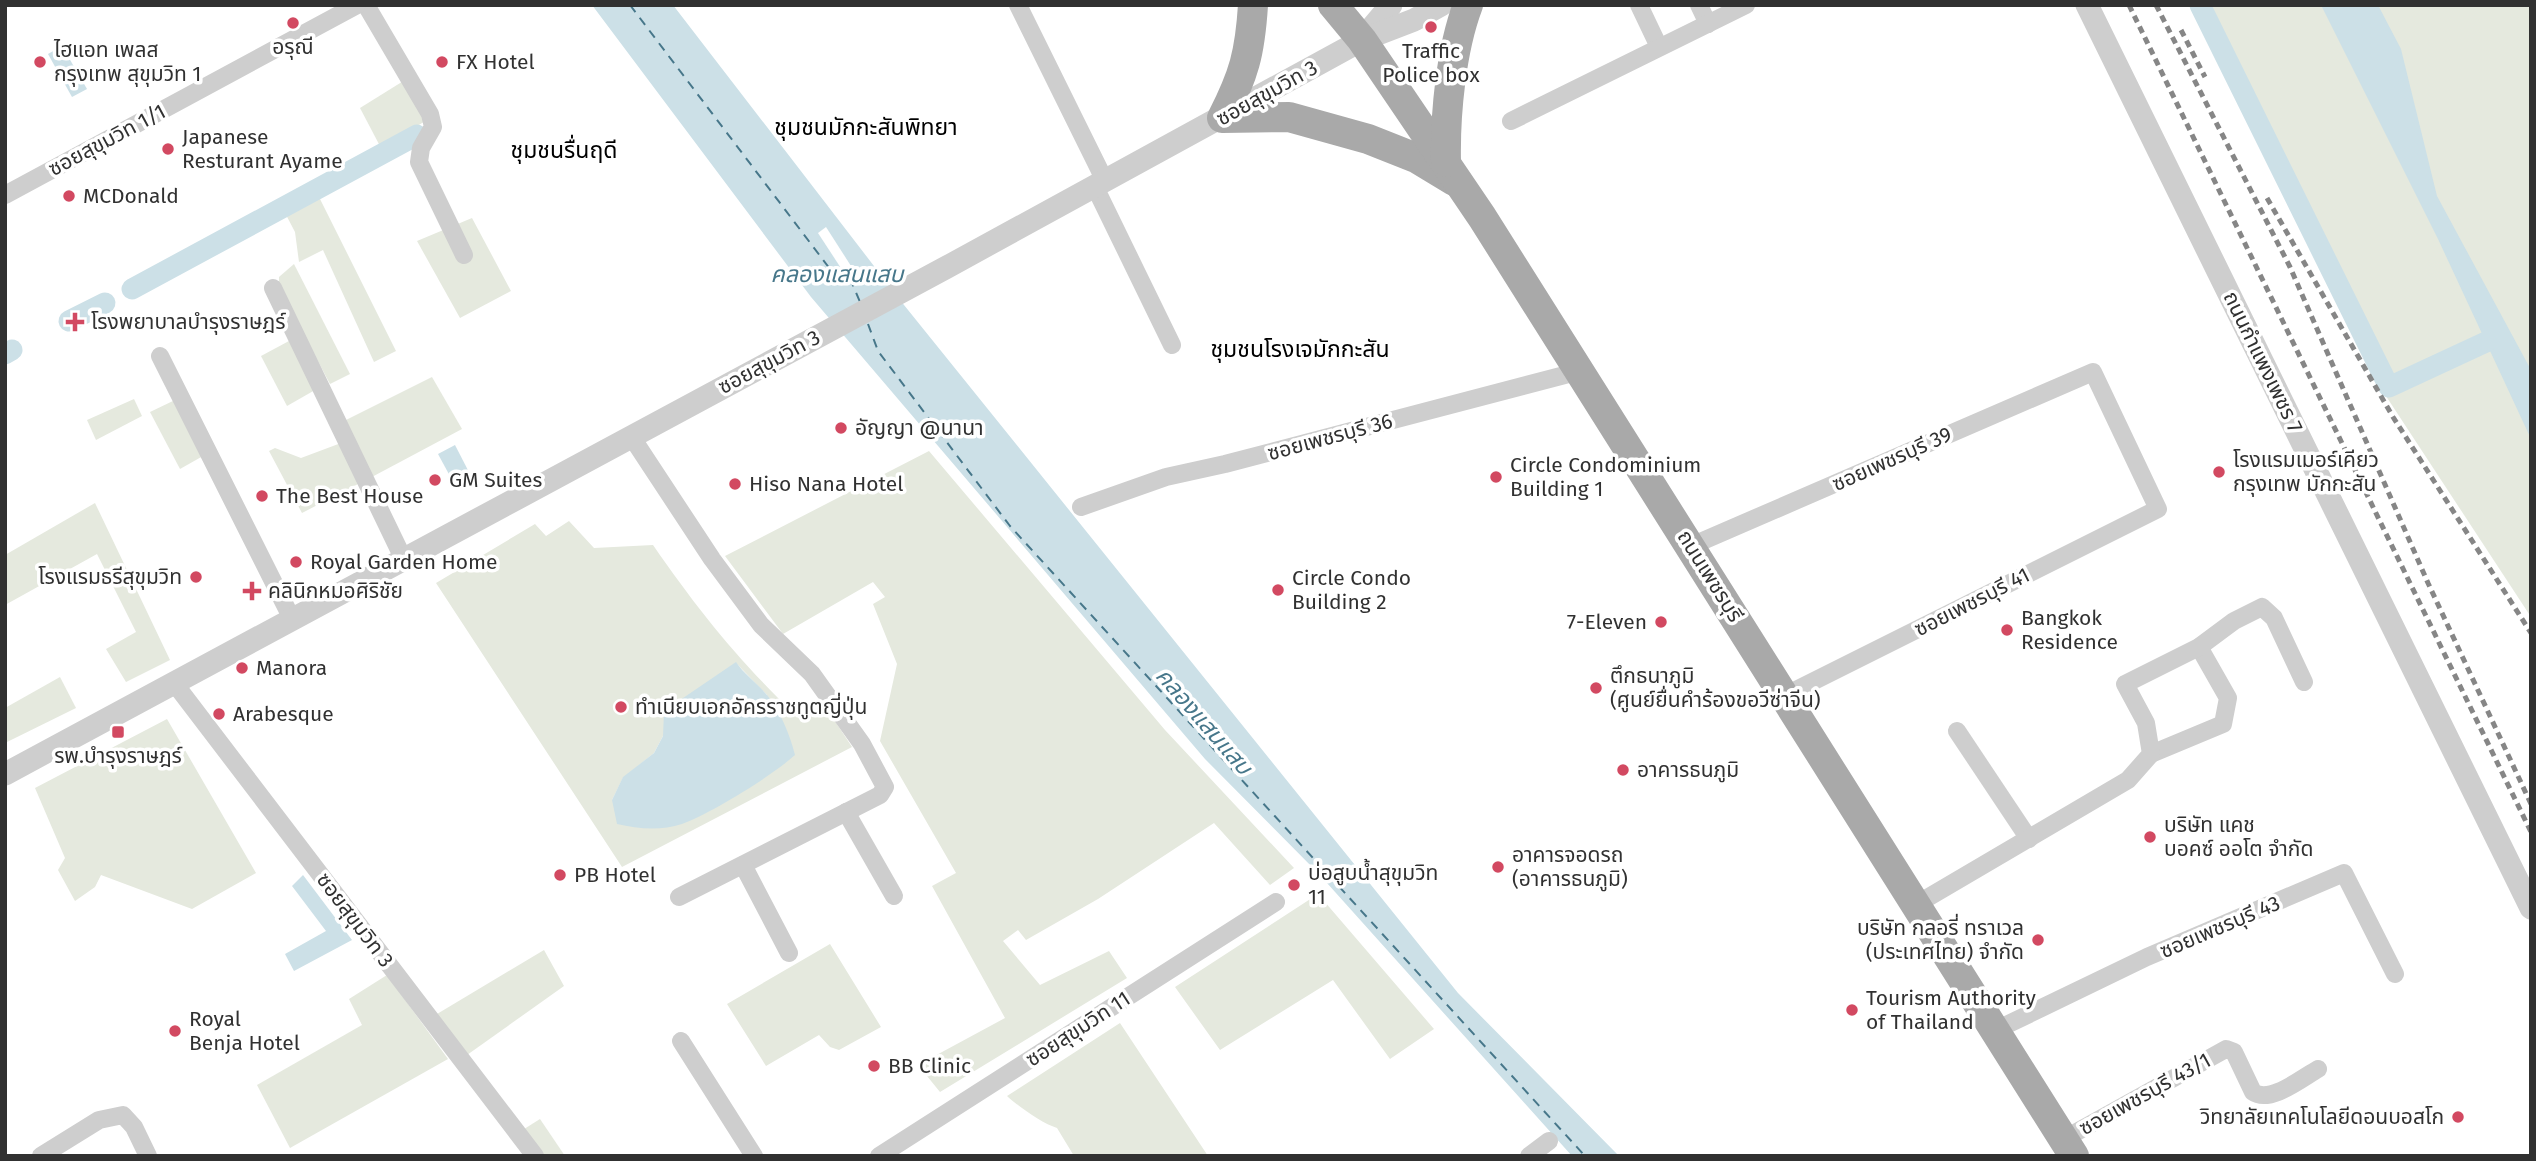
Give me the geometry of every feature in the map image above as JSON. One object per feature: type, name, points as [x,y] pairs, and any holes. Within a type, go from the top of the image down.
[{"type":"main road","points":[[1253,5],[1250,51],[1240,83],[1222,118],[1289,117],[1368,139],[1453,174]]},
{"type":"main road","name":"ถนนเพชรบุรี","points":[[1333,5],[1362,40],[1453,174],[1580,371],[2069,1147]]},
{"type":"main road","points":[[1453,174],[1445,123],[1462,22],[1468,5]]},
{"type":"street","name":"ซอยสุขุมวิท 1/1","points":[[5,195],[357,5]]},
{"type":"street","points":[[366,5],[430,114],[433,127],[421,148],[419,162],[464,256]]},
{"type":"street","points":[[1018,5],[1172,345]]},
{"type":"street","points":[[1362,40],[1391,5]]},
{"type":"street","points":[[1362,40],[1414,20],[1441,5]]},
{"type":"street","points":[[1639,5],[1659,47]]},
{"type":"street","points":[[1699,5],[1708,24]]},
{"type":"street","points":[[1511,121],[1746,5]]},
{"type":"street","name":"ถนนกำแพงเพชร 7","points":[[2087,5],[2531,908]]},
{"type":"street","name":"ซอยสุขุมวิท 3","points":[[5,774],[947,267],[1362,40]]},
{"type":"street","points":[[273,288],[403,558]]},
{"type":"street","points":[[160,356],[292,619]]},
{"type":"street","name":"ซอยเพชรบุรี 36","points":[[1081,507],[1166,477],[1580,371]]},
{"type":"street","name":"ซอยเพชรบุรี 39","points":[[1691,546],[2092,372],[2158,509]]},
{"type":"street","points":[[631,436],[712,559],[761,625],[812,674],[862,744],[885,787],[880,795],[679,897]]},
{"type":"street","name":"ซอยเพชรบุรี 41","points":[[1786,695],[2158,509]]},
{"type":"street","points":[[2151,754],[2146,723],[2125,684],[2199,647],[2234,621],[2262,607],[2274,618],[2304,682]]},
{"type":"street","points":[[1917,904],[2128,780],[2151,754],[2223,724],[2228,698],[2199,647]]},
{"type":"street","name":"ซอยสุขุมวิท 3","points":[[175,684],[535,1156]]},
{"type":"street","points":[[1957,731],[2029,839]]},
{"type":"street","points":[[846,812],[894,896]]},
{"type":"street","points":[[743,864],[789,953]]},
{"type":"street","name":"ซอยเพชรบุรี 43","points":[[1996,1030],[2147,957],[2344,873],[2395,974]]},
{"type":"street","name":"ซอยสุขุมวิท 11","points":[[879,1156],[1276,902]]},
{"type":"street","points":[[681,1041],[754,1156]]},
{"type":"street","name":"ซอยเพชรบุรี 43/1","points":[[2069,1147],[2226,1049],[2234,1052],[2253,1092],[2258,1096],[2270,1095],[2318,1069]]},
{"type":"street","points":[[41,1156],[111,1115],[122,1115],[134,1127],[148,1156]]},
{"type":"street","points":[[1529,1156],[1549,1141]]},
{"type":"shaded area","points":[[2191,5],[2531,5],[2531,617],[2380,387]]},
{"type":"shaded area","points":[[405,80],[427,120],[381,148],[360,108]]},
{"type":"shaded area","points":[[317,193],[396,351],[374,362],[323,250],[299,262],[295,232],[284,211]]},
{"type":"shaded area","points":[[472,218],[511,291],[460,318],[417,241]]},
{"type":"shaded area","points":[[294,264],[350,374],[330,384],[279,287],[279,277]]},
{"type":"shaded area","points":[[289,341],[315,390],[287,406],[261,356]]},
{"type":"shaded area","points":[[432,377],[462,429],[370,478],[344,421]]},
{"type":"shaded area","points":[[134,399],[142,416],[96,440],[87,420]]},
{"type":"shaded area","points":[[175,400],[203,456],[180,469],[150,412]]},
{"type":"shaded area","points":[[341,443],[360,483],[302,513],[269,451],[275,448],[301,458]]},
{"type":"shaded area","points":[[929,451],[1165,730],[1294,868],[1270,885],[1214,823],[1098,899],[1026,940],[1018,930],[1003,941],[1040,985],[1109,951],[1127,978],[940,1092],[918,1065],[1005,1018],[932,886],[956,873],[880,741],[897,664],[873,604],[885,597],[873,582],[783,634],[725,556]]},
{"type":"shaded area","points":[[95,503],[170,660],[126,682],[106,649],[136,632],[97,554],[5,605],[5,555]]},
{"type":"shaded area","points":[[569,521],[594,548],[653,545],[718,632],[772,692],[792,712],[821,700],[852,747],[622,867],[436,583],[535,524],[546,536]],"holes":[[[736,663],[767,695],[612,800],[623,778],[654,753],[663,736]]]},
{"type":"shaded area","points":[[60,677],[76,708],[5,743],[5,708]]},
{"type":"shaded area","points":[[167,719],[256,873],[192,909],[101,875],[95,887],[75,901],[58,870],[65,858],[35,788]]},
{"type":"shaded area","points":[[1318,894],[1434,1029],[1390,1059],[1333,980],[1220,1050],[1175,987]]},
{"type":"shaded area","points":[[830,944],[881,1027],[839,1050],[830,1047],[819,1035],[766,1066],[727,1004]]},
{"type":"shaded area","points":[[544,950],[564,986],[467,1055],[437,1014]]},
{"type":"shaded area","points":[[387,975],[448,1059],[290,1148],[257,1085],[362,1025],[349,999]]},
{"type":"shaded area","points":[[1120,1023],[1208,1156],[1074,1156],[1057,1128],[1031,1115],[1007,1096]]},
{"type":"shaded area","points":[[540,1119],[565,1156],[540,1156],[521,1131]]},
{"type":"water","name":"คลองแสนแสบ","points":[[592,5],[673,5],[904,305],[1458,993],[1619,1156],[1572,1156],[1318,873],[1205,759],[811,297]]},
{"type":"water","points":[[2321,5],[2378,5],[2401,49],[2437,196],[2531,370],[2531,439],[2438,239]]},
{"type":"water","points":[[62,46],[87,89],[72,97],[48,54]]},
{"type":"water","points":[[455,445],[473,480],[457,489],[438,454]]},
{"type":"water","points":[[736,662],[776,708],[795,755],[741,793],[682,824],[650,828],[617,824],[612,800],[623,777],[654,753],[663,736],[664,711]]},
{"type":"water","points":[[303,875],[352,940],[294,971],[285,954],[326,931],[292,886]]},
{"type":"pier","points":[[826,227],[860,280],[852,285],[818,233]]},
{"type":"waterway","points":[[2200,5],[2389,387],[2486,342]]},
{"type":"waterway","points":[[132,289],[417,135]]},
{"type":"waterway","points":[[69,321],[105,303]]},
{"type":"waterway","points":[[5,354],[12,350]]},
{"type":"ferry route","points":[[630,5],[830,269],[852,283],[860,302]]},
{"type":"ferry route","points":[[868,324],[878,351],[1010,526],[1585,1156]]},
{"type":"railway","points":[[2129,5],[2531,832]]},
{"type":"railway","points":[[2156,5],[2290,267],[2428,583],[2531,804]]},
{"type":"railway","points":[[2181,30],[2205,77]]},
{"type":"railway","points":[[2267,198],[2393,417],[2531,633]]},
{"type":"place","name":"อรุณี","points":[[293,23]]},
{"type":"place","name":"Traffic Police box","points":[[1431,27]]},
{"type":"place","name":"ไฮแอท เพลส กรุงเทพ สุขุมวิท 1","points":[[40,62]]},
{"type":"place","name":"FX Hotel","points":[[442,62]]},
{"type":"place","name":"Japanese Resturant Ayame","points":[[168,149]]},
{"type":"place","name":"MCDonald","points":[[69,196]]},
{"type":"place","name":"โรงพยาบาลบำรุงราษฎร์","points":[[75,322]]},
{"type":"place","name":"อัญญา @นานา","points":[[841,428]]},
{"type":"place","name":"โรงแรมเมอร์เคียว กรุงเทพ มักกะสัน","points":[[2219,472]]},
{"type":"place","name":"Circle Condominium Building 1","points":[[1496,477]]},
{"type":"place","name":"GM Suites","points":[[435,480]]},
{"type":"place","name":"Hiso Nana Hotel","points":[[735,484]]},
{"type":"place","name":"The Best House","points":[[262,496]]},
{"type":"place","name":"Royal Garden Home","points":[[296,562]]},
{"type":"place","name":"โรงแรมธรีสุขุมวิท","points":[[196,577]]},
{"type":"place","name":"Circle Condo Building 2","points":[[1278,590]]},
{"type":"place","name":"คลินิกหมอศิริชัย","points":[[252,591]]},
{"type":"place","name":"7-Eleven","points":[[1661,622]]},
{"type":"place","name":"Bangkok Residence","points":[[2007,630]]},
{"type":"place","name":"Manora","points":[[242,668]]},
{"type":"place","name":"ตึกธนาภูมิ (ศูนย์ยื่นคำร้องขอวีซ่าจีน)","points":[[1596,688]]},
{"type":"place","name":"ทำเนียบเอกอัครราชทูตญี่ปุ่น","points":[[621,707]]},
{"type":"place","name":"Arabesque","points":[[219,714]]},
{"type":"place","name":"รพ.บำรุงราษฎร์","points":[[118,732]]},
{"type":"place","name":"อาคารธนภูมิ","points":[[1623,770]]},
{"type":"place","name":"บริษัท แคช บอคซ์ ออโต จำกัด","points":[[2150,837]]},
{"type":"place","name":"อาคารจอดรถ (อาคารธนภูมิ)","points":[[1498,867]]},
{"type":"place","name":"PB Hotel","points":[[560,875]]},
{"type":"place","name":"บ่อสูบน้ำสุขุมวิท 11","points":[[1294,885]]},
{"type":"place","name":"บริษัท กลอรี่ ทราเวล (ประเทศไทย) จำกัด","points":[[2038,940]]},
{"type":"place","name":"Tourism Authority of Thailand","points":[[1852,1010]]},
{"type":"place","name":"Royal Benja Hotel","points":[[175,1031]]},
{"type":"place","name":"BB Clinic","points":[[874,1066]]},
{"type":"place","name":"วิทยาลัยเทคโนโลยีดอนบอสโก","points":[[2458,1117]]},
{"type":"district","name":"ชุมชนมักกะสันพิทยา","points":[[866,127]]},
{"type":"district","name":"ชุมชนรื่นฤดี","points":[[564,150]]},
{"type":"district","name":"ชุมชนโรงเจมักกะสัน","points":[[1300,349]]}]
